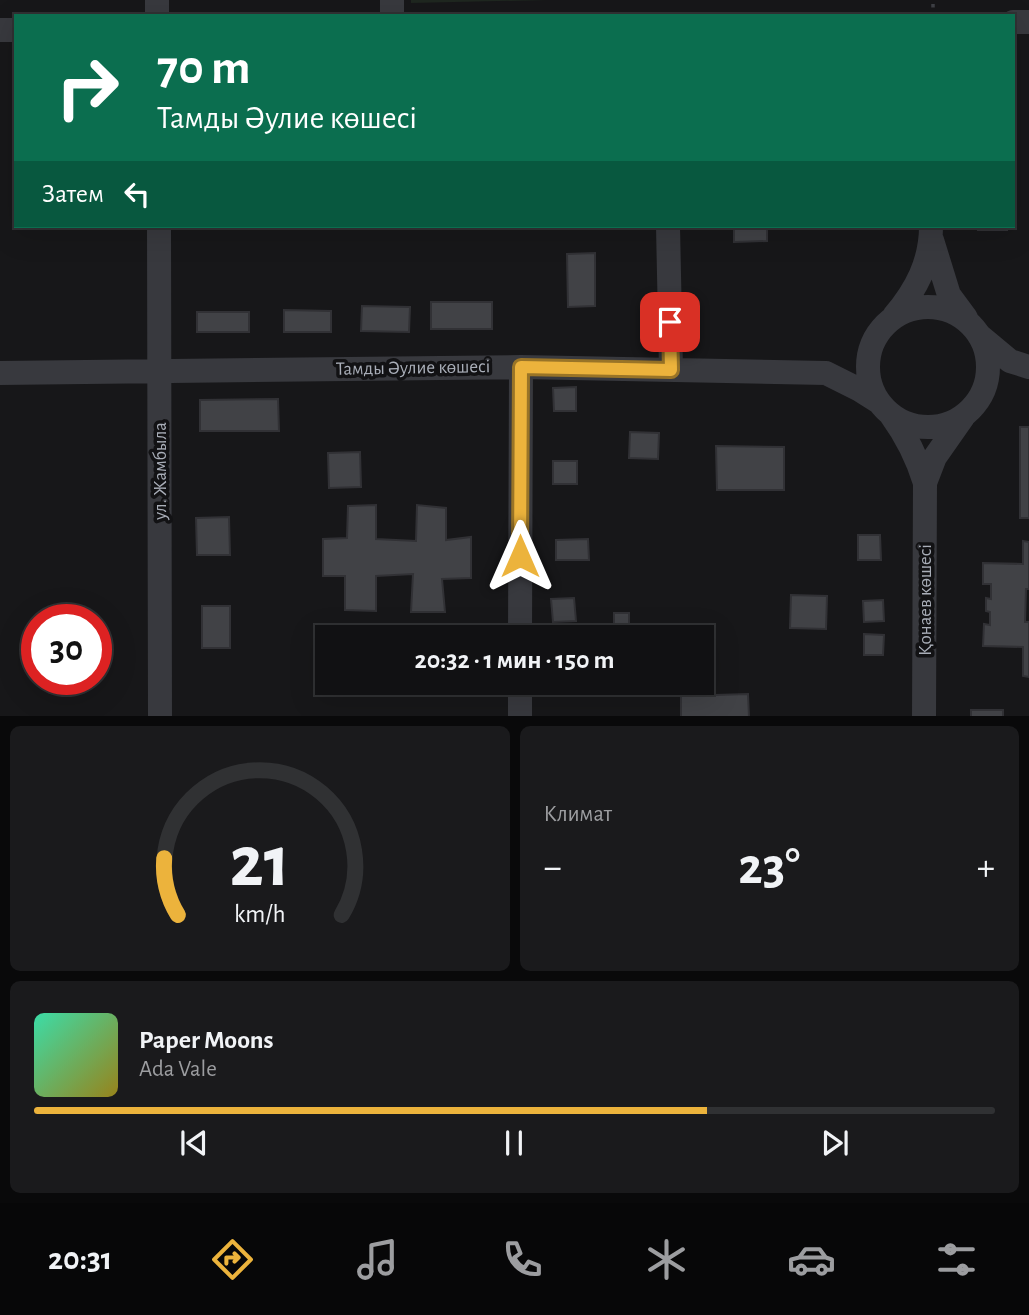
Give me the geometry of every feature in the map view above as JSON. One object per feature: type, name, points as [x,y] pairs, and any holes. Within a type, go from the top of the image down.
[{"type":"street","name":"ул. Жамбыла","points":[[159,228],[160,716]]},
{"type":"street","points":[[668,228],[671,370]]},
{"type":"street","points":[[884,407],[870,384],[868,365],[871,346],[913,293],[922,273],[931,231]]},
{"type":"street","points":[[931,231],[949,295],[987,352],[989,369],[985,387],[971,409]]},
{"type":"street","points":[[826,373],[860,352],[887,324],[911,309],[931,307],[952,311],[1010,361],[1027,367]]},
{"type":"street","name":"Тамды Әулие көшесі","points":[[0,373],[521,367],[826,373]]},
{"type":"street","points":[[520,625],[521,367]]},
{"type":"street","points":[[826,373],[860,390],[907,423],[927,427],[947,424],[971,409],[1007,377],[1027,367]]},
{"type":"street","name":"Қонаев көшесі","points":[[884,407],[918,458],[925,483],[924,716]]},
{"type":"street","name":"Қонаев көшесі","points":[[925,483],[944,441],[971,409]]},
{"type":"street","points":[[520,695],[520,716]]},
{"type":"shaded area","points":[[411,0],[548,0],[411,3]]},
{"type":"building","points":[[734,228],[767,228],[767,241],[734,242]]},
{"type":"building","points":[[978,228],[1007,228],[1007,230]]},
{"type":"building","points":[[595,253],[595,306],[568,307],[567,254]]},
{"type":"building","points":[[431,302],[492,302],[492,329],[431,329]]},
{"type":"building","points":[[362,306],[410,307],[409,332],[361,331]]},
{"type":"building","points":[[284,310],[331,311],[331,332],[284,332]]},
{"type":"building","points":[[197,312],[249,312],[249,332],[197,332]]},
{"type":"building","points":[[576,387],[576,411],[554,411],[553,388]]},
{"type":"building","points":[[278,399],[279,431],[200,431],[200,400]]},
{"type":"building","points":[[1020,427],[1029,427],[1029,518],[1020,518]]},
{"type":"building","points":[[630,432],[659,433],[658,459],[629,458]]},
{"type":"building","points":[[716,446],[784,447],[784,490],[717,490]]},
{"type":"building","points":[[360,452],[361,487],[329,488],[328,453]]},
{"type":"building","points":[[553,461],[577,461],[577,484],[553,484]]},
{"type":"building","points":[[376,505],[376,539],[416,541],[417,505],[446,508],[446,540],[471,537],[471,578],[442,579],[445,612],[411,612],[413,574],[376,576],[376,611],[345,610],[345,576],[323,576],[323,539],[347,538],[348,506]]},
{"type":"building","points":[[229,517],[230,555],[197,555],[196,518]]},
{"type":"building","points":[[858,535],[880,535],[881,560],[858,560]]},
{"type":"building","points":[[588,539],[589,560],[556,560],[556,540]]},
{"type":"building","points":[[1023,541],[1029,542],[1029,589],[1026,589],[1025,622],[1029,622],[1029,677],[1023,676],[1023,647],[983,646],[984,624],[990,625],[986,598],[991,599],[991,584],[983,584],[983,563],[1023,564]]},
{"type":"building","points":[[791,595],[827,596],[826,629],[790,628]]},
{"type":"building","points":[[574,598],[576,621],[553,622],[551,599]]},
{"type":"building","points":[[883,600],[884,621],[864,622],[863,601]]},
{"type":"building","points":[[202,606],[230,606],[230,648],[202,648]]},
{"type":"building","points":[[614,613],[629,613],[629,625],[614,625]]},
{"type":"building","points":[[864,634],[884,635],[883,655],[864,655]]},
{"type":"building","points":[[748,694],[749,716],[681,716],[681,696]]},
{"type":"building","points":[[971,710],[1003,710],[1003,716],[971,716]]},
{"type":"route","points":[[520,556],[521,367],[671,370],[670,322]]}]
